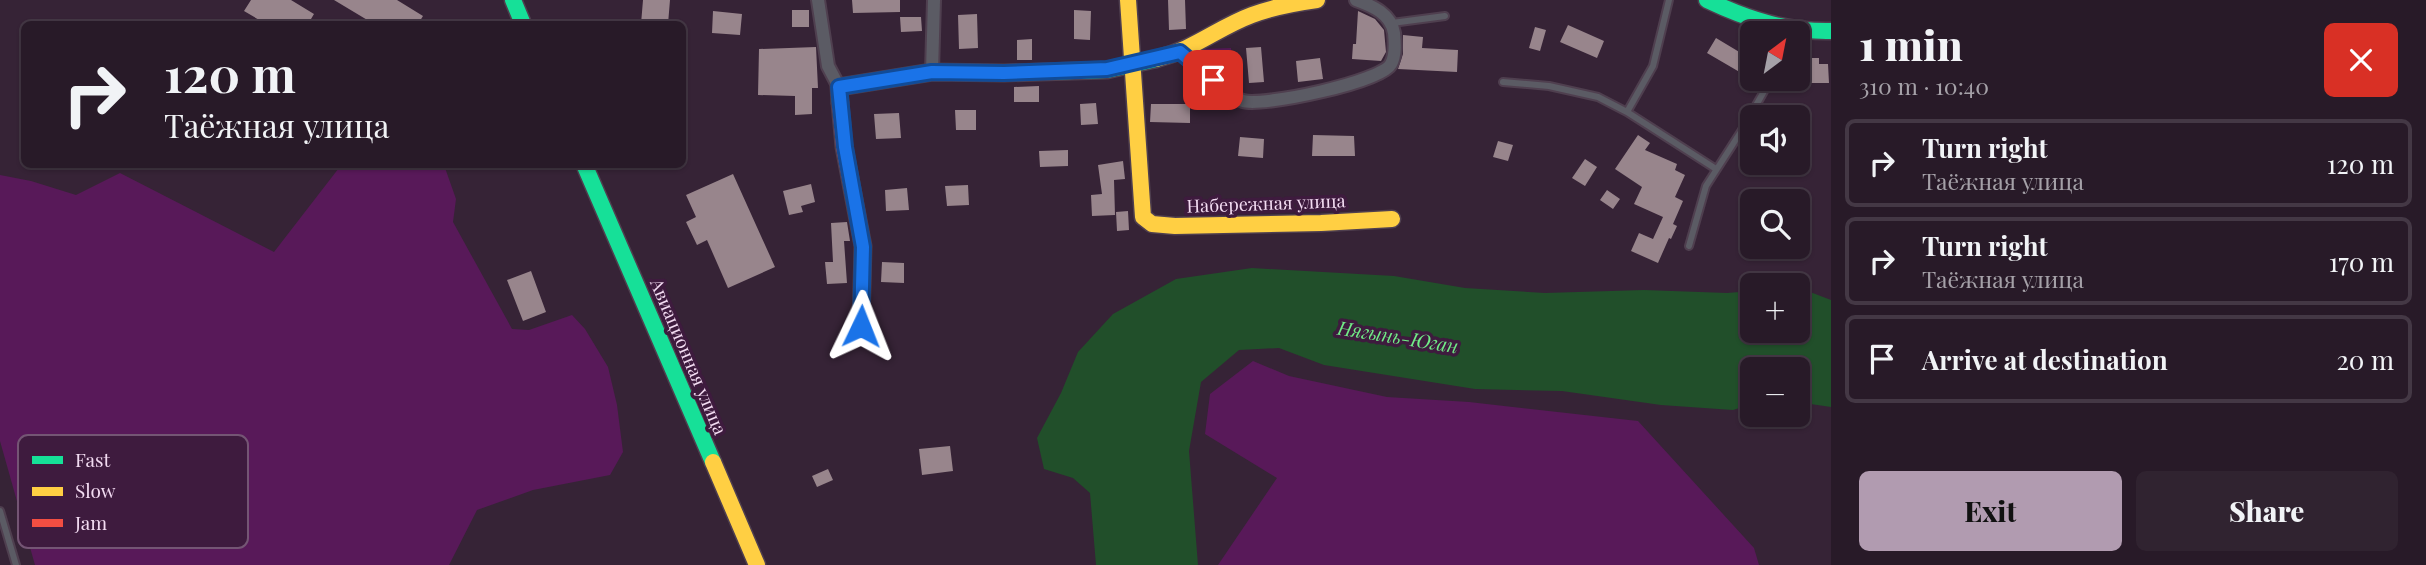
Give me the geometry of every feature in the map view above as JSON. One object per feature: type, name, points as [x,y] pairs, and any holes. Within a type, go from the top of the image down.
[{"type":"street","points":[[513,0],[522,21]]},
{"type":"street","points":[[818,0],[828,66],[839,87],[845,147],[863,247],[861,326]]},
{"type":"street","points":[[932,72],[934,0]]},
{"type":"street","points":[[1128,0],[1132,65]]},
{"type":"street","points":[[839,87],[932,72],[1004,73],[1107,69],[1132,65],[1180,52],[1251,15],[1289,4],[1317,0]]},
{"type":"street","points":[[1180,52],[1230,94],[1243,101],[1261,103],[1343,87],[1385,71],[1391,64],[1395,46],[1392,23],[1375,7],[1356,0]]},
{"type":"street","points":[[1707,0],[1755,21]]},
{"type":"street","points":[[1810,31],[1831,31]]},
{"type":"street","name":"Набережная улица","points":[[1132,65],[1143,217],[1152,223],[1175,226],[1392,219]]},
{"type":"street","name":"Авиационная улица","points":[[586,168],[757,565]]},
{"type":"lane","points":[[1628,112],[1653,65],[1669,0]]},
{"type":"lane","points":[[1392,23],[1445,16]]},
{"type":"lane","points":[[1503,82],[1549,86],[1598,97],[1628,112],[1716,169]]},
{"type":"lane","points":[[1689,246],[1706,186],[1764,91]]},
{"type":"lane","points":[[0,511],[16,565]]},
{"type":"shaded area","points":[[1231,48],[1232,65],[1204,66],[1203,49]]},
{"type":"shaded area","points":[[339,168],[445,168],[456,199],[453,222],[512,329],[529,330],[572,315],[585,329],[608,367],[617,405],[623,452],[610,475],[533,490],[477,510],[449,565],[35,565],[30,548],[248,548],[248,435],[18,435],[18,505],[0,441],[0,175],[76,195],[120,173],[274,252]]},
{"type":"shaded area","points":[[1253,361],[1289,376],[1387,397],[1469,402],[1638,421],[1754,548],[1759,565],[1218,565],[1277,478],[1205,434],[1210,394]]},
{"type":"water","name":"Нягынь-Юган","points":[[1252,268],[1394,276],[1465,288],[1545,293],[1644,290],[1740,292],[1740,343],[1810,343],[1810,292],[1831,300],[1831,407],[1810,404],[1810,357],[1740,357],[1740,408],[1733,410],[1661,405],[1562,391],[1475,389],[1324,365],[1279,348],[1239,350],[1201,382],[1189,451],[1198,565],[1096,565],[1090,493],[1073,478],[1044,469],[1037,438],[1061,393],[1078,352],[1113,314],[1176,279]]},
{"type":"building","points":[[251,0],[291,0],[314,14],[310,21],[261,21],[244,11]]},
{"type":"building","points":[[334,0],[397,0],[423,16],[420,21],[369,21]]},
{"type":"building","points":[[643,0],[670,0],[668,21],[641,21]]},
{"type":"building","points":[[852,0],[900,0],[900,12],[853,13]]},
{"type":"building","points":[[1168,0],[1185,0],[1186,29],[1169,30]]},
{"type":"building","points":[[792,10],[809,10],[809,27],[792,27]]},
{"type":"building","points":[[1074,10],[1091,11],[1090,40],[1074,39]]},
{"type":"building","points":[[713,11],[742,14],[740,35],[712,33]]},
{"type":"building","points":[[1358,11],[1375,19],[1384,30],[1386,52],[1381,61],[1352,59],[1353,44],[1356,44]]},
{"type":"building","points":[[977,14],[978,48],[959,49],[958,15]]},
{"type":"building","points":[[900,17],[921,17],[922,31],[901,32]]},
{"type":"building","points":[[1568,25],[1604,41],[1597,58],[1560,42]]},
{"type":"building","points":[[1535,27],[1546,30],[1540,51],[1529,48]]},
{"type":"building","points":[[1403,35],[1423,37],[1422,48],[1458,50],[1457,72],[1398,69],[1403,54]]},
{"type":"building","points":[[1716,38],[1740,52],[1740,72],[1707,53]]},
{"type":"building","points":[[1032,39],[1032,60],[1017,60],[1017,40]]},
{"type":"building","points":[[816,47],[818,88],[812,88],[812,114],[795,115],[795,96],[758,95],[759,49]]},
{"type":"building","points":[[1261,47],[1264,82],[1249,83],[1246,48]]},
{"type":"building","points":[[1320,58],[1323,79],[1298,82],[1296,61]]},
{"type":"building","points":[[1810,58],[1819,58],[1819,64],[1828,64],[1829,83],[1810,83]]},
{"type":"building","points":[[1039,86],[1039,102],[1014,102],[1014,87]]},
{"type":"building","points":[[1096,103],[1098,124],[1081,125],[1080,104]]},
{"type":"building","points":[[1151,104],[1190,104],[1190,123],[1150,122]]},
{"type":"building","points":[[955,110],[976,110],[976,130],[956,130]]},
{"type":"building","points":[[899,113],[901,138],[876,139],[874,114]]},
{"type":"building","points":[[1313,135],[1354,136],[1355,156],[1312,156]]},
{"type":"building","points":[[1638,135],[1650,143],[1645,150],[1677,164],[1675,170],[1685,175],[1675,197],[1683,201],[1673,224],[1677,226],[1658,263],[1631,251],[1639,233],[1653,239],[1663,217],[1634,204],[1642,187],[1615,169]]},
{"type":"building","points":[[1240,137],[1264,139],[1263,158],[1238,156]]},
{"type":"building","points":[[1498,141],[1513,145],[1508,161],[1493,157]]},
{"type":"building","points":[[1068,150],[1068,166],[1040,167],[1039,151]]},
{"type":"building","points":[[1585,159],[1597,167],[1585,186],[1572,178]]},
{"type":"building","points":[[1123,161],[1125,179],[1114,180],[1115,215],[1092,216],[1091,195],[1102,194],[1098,165]]},
{"type":"building","points":[[733,174],[775,267],[728,288],[707,240],[697,245],[686,222],[696,217],[686,195]]},
{"type":"building","points":[[811,184],[815,202],[801,206],[803,212],[789,215],[783,191]]},
{"type":"building","points":[[968,185],[969,205],[947,206],[945,186]]},
{"type":"building","points":[[907,188],[909,210],[886,211],[885,190]]},
{"type":"building","points":[[1607,190],[1620,199],[1613,209],[1600,200]]},
{"type":"building","points":[[1128,211],[1129,230],[1117,231],[1116,212]]},
{"type":"building","points":[[847,222],[850,241],[844,241],[847,283],[827,284],[825,262],[833,262],[831,223]]},
{"type":"building","points":[[882,262],[904,263],[904,283],[881,282]]},
{"type":"building","points":[[531,271],[546,312],[523,321],[507,280]]},
{"type":"building","points":[[950,446],[953,471],[922,475],[919,449]]},
{"type":"building","points":[[828,469],[833,480],[817,487],[812,476]]},
{"type":"traffic: fast","points":[[513,0],[522,21]]},
{"type":"traffic: fast","points":[[1707,0],[1767,23],[1798,29],[1831,31]]},
{"type":"traffic: fast","points":[[840,103],[839,87],[932,72],[1107,70],[1156,59]]},
{"type":"traffic: fast","points":[[586,168],[713,462]]},
{"type":"traffic: slow","points":[[1128,0],[1143,217],[1152,224],[1175,226],[1392,219]]},
{"type":"traffic: slow","points":[[1156,59],[1183,50],[1252,15],[1317,0]]},
{"type":"traffic: slow","points":[[713,462],[757,565]]},
{"type":"traffic: jam","points":[[840,103],[844,147],[863,246],[861,326]]},
{"type":"route","points":[[861,326],[861,224],[845,147],[839,87],[932,72],[1004,73],[1107,69],[1180,52],[1213,80]]}]
